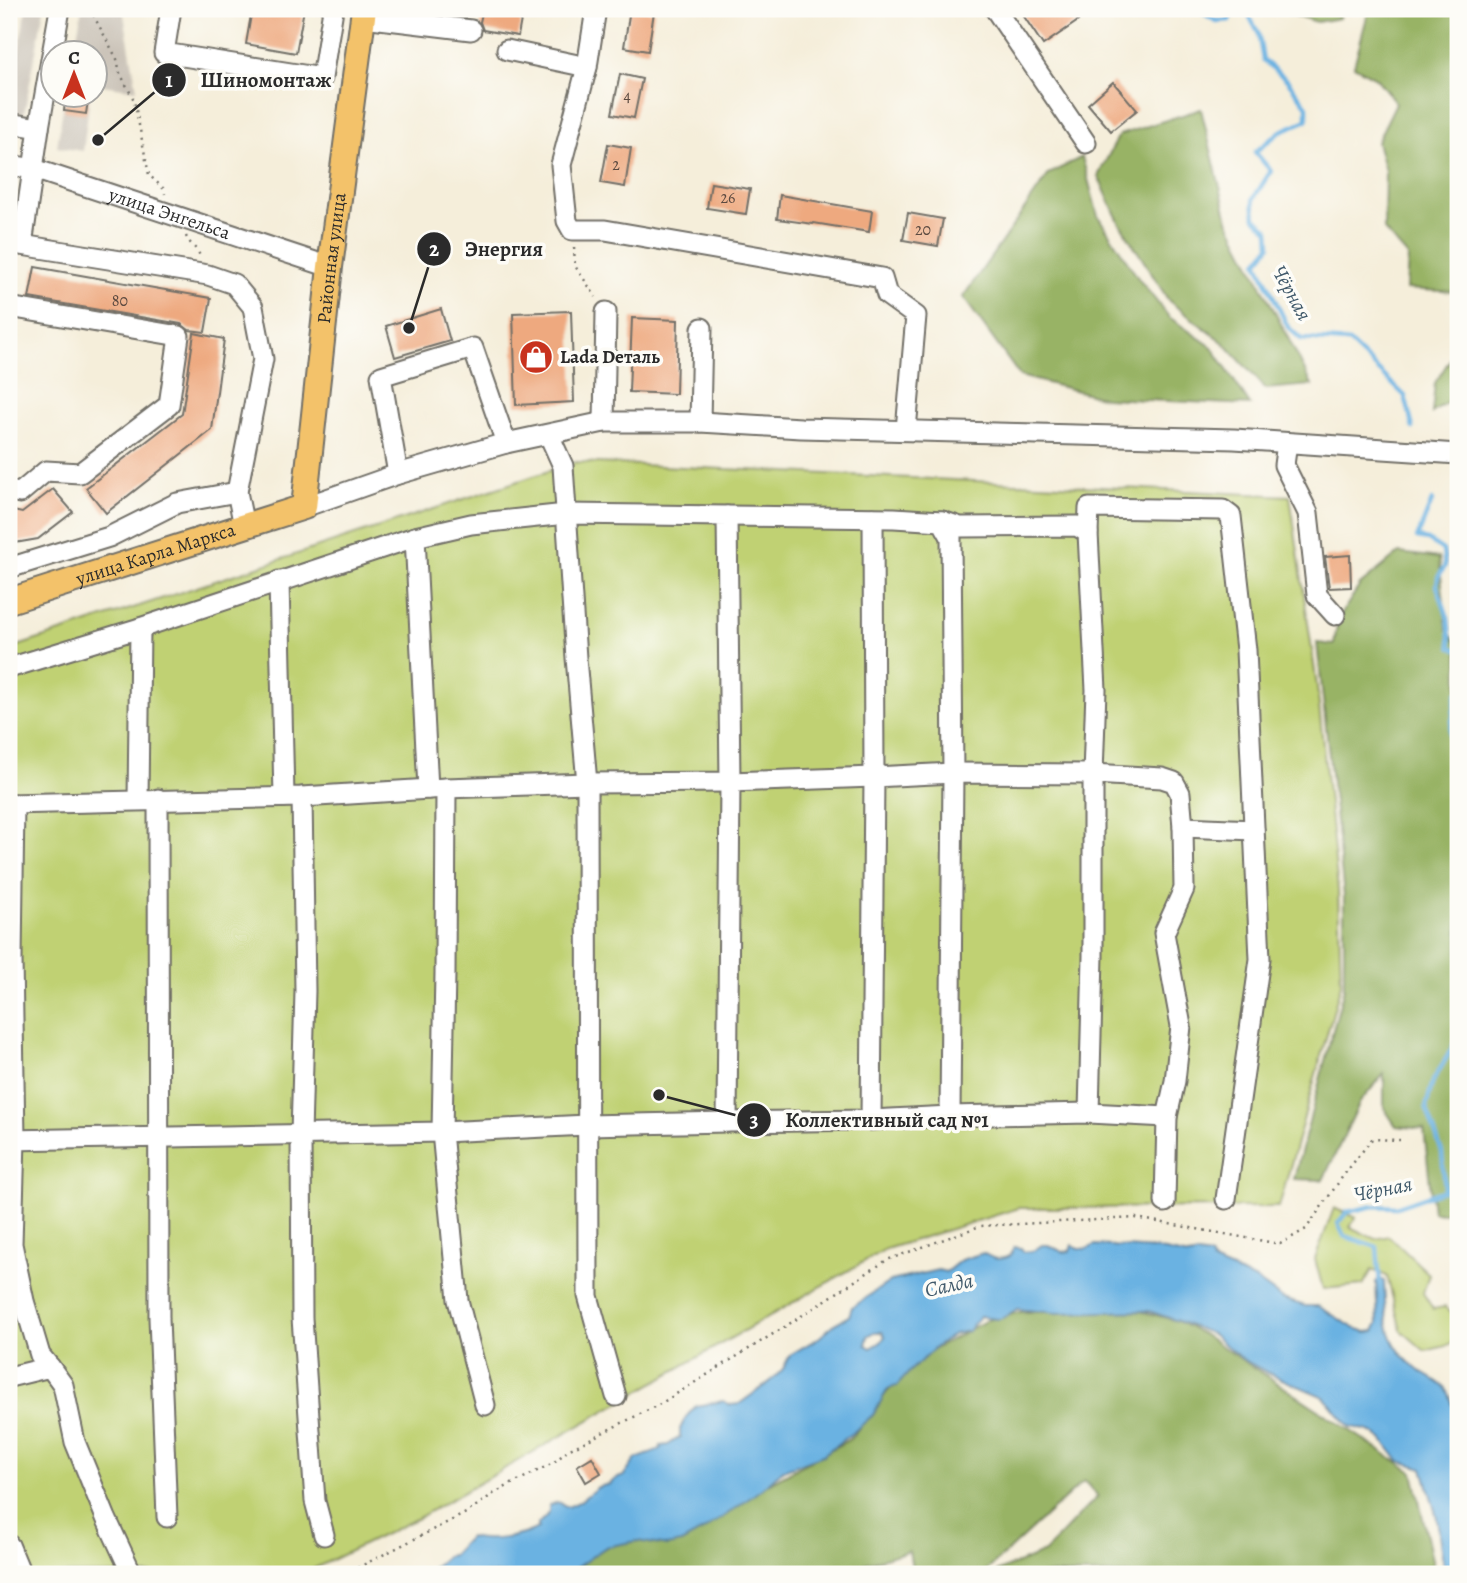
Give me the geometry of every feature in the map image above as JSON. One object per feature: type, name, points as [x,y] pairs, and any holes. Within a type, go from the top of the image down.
[{"type":"main road","name":"Районная улица","points":[[304,507],[330,267],[364,13]]},
{"type":"main road","name":"улица Карла Маркса","points":[[9,601],[304,507]]},
{"type":"street","points":[[60,9],[34,169],[12,245],[208,275],[233,284],[253,307],[262,359],[237,492],[244,526]]},
{"type":"street","points":[[172,9],[164,53],[322,78],[333,9]]},
{"type":"street","points":[[596,9],[587,67],[561,165],[566,221],[572,230],[605,230],[882,278],[887,295],[916,316],[906,430]]},
{"type":"street","points":[[995,9],[1086,143]]},
{"type":"street","points":[[364,13],[471,30]]},
{"type":"street","points":[[507,50],[587,67]]},
{"type":"street","points":[[9,123],[39,128]]},
{"type":"street","name":"улица Энгельса","points":[[9,165],[34,169],[330,267]]},
{"type":"street","points":[[9,307],[179,336],[169,405],[80,473],[47,471],[20,493],[9,491]]},
{"type":"street","points":[[604,422],[606,312]]},
{"type":"street","points":[[701,422],[702,328]]},
{"type":"street","points":[[398,474],[381,376],[473,348],[506,443]]},
{"type":"street","points":[[304,507],[398,474],[506,443],[604,422],[701,422],[801,428],[1220,439],[1458,454]]},
{"type":"street","points":[[549,435],[563,466],[587,783],[588,1296],[616,1396]]},
{"type":"street","points":[[1287,443],[1284,465],[1308,513],[1317,595],[1335,615]]},
{"type":"street","points":[[9,568],[108,537],[177,503],[237,492]]},
{"type":"street","points":[[1089,1113],[1096,690],[1089,508],[1223,510],[1231,516],[1246,650],[1260,959],[1226,1199]]},
{"type":"street","points":[[9,668],[140,628],[415,537],[471,524],[566,514],[873,518],[942,521],[960,527],[1077,526],[1088,533]]},
{"type":"street","points":[[727,516],[730,782],[727,1122]]},
{"type":"street","points":[[871,1120],[873,518]]},
{"type":"street","points":[[942,521],[951,537],[953,772],[950,1116]]},
{"type":"street","points":[[415,537],[437,789],[445,986],[442,1132],[458,1300],[485,1405]]},
{"type":"street","points":[[279,581],[305,991],[300,1135],[302,1318],[315,1500],[324,1535]]},
{"type":"street","points":[[140,628],[159,1137],[159,1318],[167,1517]]},
{"type":"street","points":[[132,1574],[75,1442],[63,1385],[40,1354],[24,1301],[12,1244],[11,804],[293,797],[587,783],[730,782],[953,772],[1163,778],[1174,782],[1180,793],[1184,888],[1164,933],[1181,1026],[1175,1081],[1167,1117],[1165,1202]]},
{"type":"street","points":[[1183,827],[1254,830]]},
{"type":"street","points":[[12,1140],[442,1132],[587,1125],[1089,1113],[1167,1117]]},
{"type":"street","points":[[9,1377],[50,1367]]},
{"type":"street","points":[[9,1545],[21,1574]]},
{"type":"path","points":[[90,9],[117,60],[120,74],[134,100],[149,175],[164,189],[170,214],[184,231],[187,240],[198,251],[208,275]]},
{"type":"path","points":[[572,230],[575,266],[606,312]]},
{"type":"path","points":[[1458,506],[1458,527]]},
{"type":"path","points":[[345,1574],[466,1513],[496,1492],[553,1463],[570,1450],[660,1404],[887,1260],[980,1226],[1136,1219],[1280,1244],[1306,1229],[1372,1139],[1400,1140]]},
{"type":"shaded area","points":[[26,9],[44,9],[24,114],[9,111]]},
{"type":"shaded area","points":[[82,9],[123,9],[137,90],[108,86],[108,38],[77,38]]},
{"type":"shaded area","points":[[63,108],[88,108],[83,151],[57,147]]},
{"type":"green space","points":[[1274,9],[1342,9],[1339,18],[1317,22]]},
{"type":"green space","points":[[1369,9],[1458,9],[1458,292],[1406,289],[1408,257],[1384,230],[1385,171],[1377,142],[1396,103],[1376,78],[1354,66]]},
{"type":"green space","points":[[1201,109],[1228,220],[1312,385],[1266,389],[1224,343],[1169,301],[1119,222],[1098,176],[1119,135]]},
{"type":"green space","points":[[1082,157],[1098,216],[1138,278],[1169,317],[1212,347],[1250,405],[1105,398],[1020,376],[963,297],[1049,174]]},
{"type":"green space","points":[[1458,347],[1458,395],[1432,413],[1435,383]]},
{"type":"green space","points":[[576,462],[1290,496],[1317,686],[1338,890],[1341,984],[1279,1207],[1019,1208],[886,1249],[420,1517],[303,1574],[9,1574],[9,649]]},
{"type":"green space","points":[[1399,553],[1439,558],[1447,629],[1458,645],[1458,1214],[1433,1212],[1424,1129],[1396,1126],[1384,1108],[1384,1074],[1360,1102],[1323,1180],[1294,1179],[1344,988],[1344,896],[1317,643],[1334,645],[1338,619],[1360,585]]},
{"type":"green space","points":[[1334,1208],[1356,1218],[1350,1227],[1375,1239],[1389,1236],[1429,1274],[1423,1293],[1433,1309],[1445,1307],[1458,1319],[1458,1339],[1446,1346],[1425,1351],[1401,1330],[1387,1276],[1372,1270],[1363,1285],[1323,1289],[1315,1259]]},
{"type":"green space","points":[[1140,1311],[1178,1321],[1206,1336],[1413,1472],[1435,1574],[994,1574],[1045,1552],[1098,1496],[1084,1481],[983,1574],[913,1574],[909,1551],[856,1566],[855,1574],[563,1574],[612,1544],[766,1485],[850,1439],[888,1391],[931,1351],[987,1320],[1020,1312]]},
{"type":"water","name":"Салда","points":[[1042,1245],[1063,1252],[1070,1251],[1072,1245],[1083,1249],[1095,1245],[1210,1256],[1213,1262],[1256,1280],[1283,1299],[1305,1306],[1318,1306],[1354,1328],[1367,1332],[1374,1331],[1378,1323],[1376,1282],[1380,1279],[1384,1281],[1387,1319],[1393,1341],[1418,1370],[1446,1389],[1458,1414],[1458,1574],[1447,1574],[1443,1564],[1437,1518],[1423,1468],[1399,1461],[1382,1439],[1369,1431],[1349,1426],[1324,1397],[1242,1359],[1212,1334],[1149,1311],[1056,1313],[1017,1309],[1000,1319],[980,1316],[968,1331],[954,1334],[936,1347],[897,1386],[888,1389],[873,1415],[856,1430],[823,1455],[783,1470],[739,1506],[681,1543],[667,1546],[637,1541],[606,1547],[567,1574],[421,1574],[452,1555],[469,1537],[513,1537],[538,1528],[538,1524],[549,1513],[549,1505],[558,1502],[568,1507],[598,1487],[624,1476],[636,1459],[660,1450],[661,1446],[680,1437],[680,1429],[686,1417],[696,1406],[723,1401],[731,1405],[739,1404],[771,1381],[783,1369],[790,1355],[849,1316],[852,1307],[891,1281],[938,1270],[946,1272],[961,1260],[983,1253],[999,1259],[1010,1256],[1014,1247],[1021,1248],[1024,1252],[1033,1251]],"holes":[[[882,1332],[885,1336],[881,1342],[871,1348],[866,1345],[868,1336]]]},
{"type":"building","points":[[252,9],[304,9],[296,53],[246,44]]},
{"type":"building","points":[[483,9],[523,9],[518,36],[483,30],[480,22]]},
{"type":"building","points":[[630,9],[654,12],[648,51],[624,47]]},
{"type":"building","points":[[1019,9],[1069,9],[1078,21],[1043,45]]},
{"type":"building","points":[[620,74],[642,79],[634,118],[612,114]]},
{"type":"building","points":[[1113,82],[1137,110],[1111,131],[1088,104]]},
{"type":"building","points":[[64,108],[87,108],[86,114],[64,111]]},
{"type":"building","points":[[608,144],[631,148],[625,187],[601,183]]},
{"type":"building","points":[[711,183],[750,189],[746,214],[707,208]]},
{"type":"building","points":[[780,195],[872,211],[869,232],[777,219]]},
{"type":"building","points":[[908,213],[943,219],[938,246],[903,240]]},
{"type":"building","points":[[35,267],[211,298],[205,332],[189,330],[181,324],[29,298]]},
{"type":"building","points":[[441,309],[450,341],[395,357],[386,326]]},
{"type":"building","points":[[571,311],[574,402],[516,405],[513,313]]},
{"type":"building","points":[[632,318],[678,320],[676,394],[629,392]]},
{"type":"building","points":[[194,333],[224,339],[212,430],[106,513],[86,488],[182,414]]},
{"type":"building","points":[[53,489],[73,512],[38,539],[9,544],[9,510],[22,513]]},
{"type":"building","points":[[1350,555],[1351,587],[1329,588],[1325,557]]},
{"type":"building","points":[[592,1457],[601,1473],[586,1482],[577,1466]]},
{"type":"waterway","name":"Чёрная","points":[[1200,9],[1216,21],[1230,20],[1235,9]]},
{"type":"waterway","name":"Чёрная","points":[[1245,9],[1258,32],[1263,60],[1287,80],[1307,106],[1307,120],[1281,131],[1255,152],[1271,171],[1253,199],[1255,218],[1269,230],[1270,246],[1257,262],[1288,327],[1301,339],[1349,342],[1405,396],[1413,428]]},
{"type":"waterway","name":"Чёрная","points":[[1432,501],[1417,538],[1428,540],[1443,550],[1445,566],[1438,577],[1437,586],[1448,618],[1451,647],[1458,650]]},
{"type":"waterway","name":"Чёрная","points":[[1458,693],[1450,734],[1458,811]]},
{"type":"waterway","name":"Чёрная","points":[[1380,1285],[1377,1247],[1344,1236],[1338,1223],[1347,1212],[1374,1206],[1396,1207],[1445,1190],[1442,1152],[1426,1107],[1433,1081],[1458,1038]]},
{"type":"place","name":"Шиномонтаж","points":[[98,140]]},
{"type":"place","name":"Энергия","points":[[409,328]]},
{"type":"place","name":"Lada Dеталь","points":[[536,357]]},
{"type":"place","name":"Коллективный сад №1","points":[[659,1095]]}]
